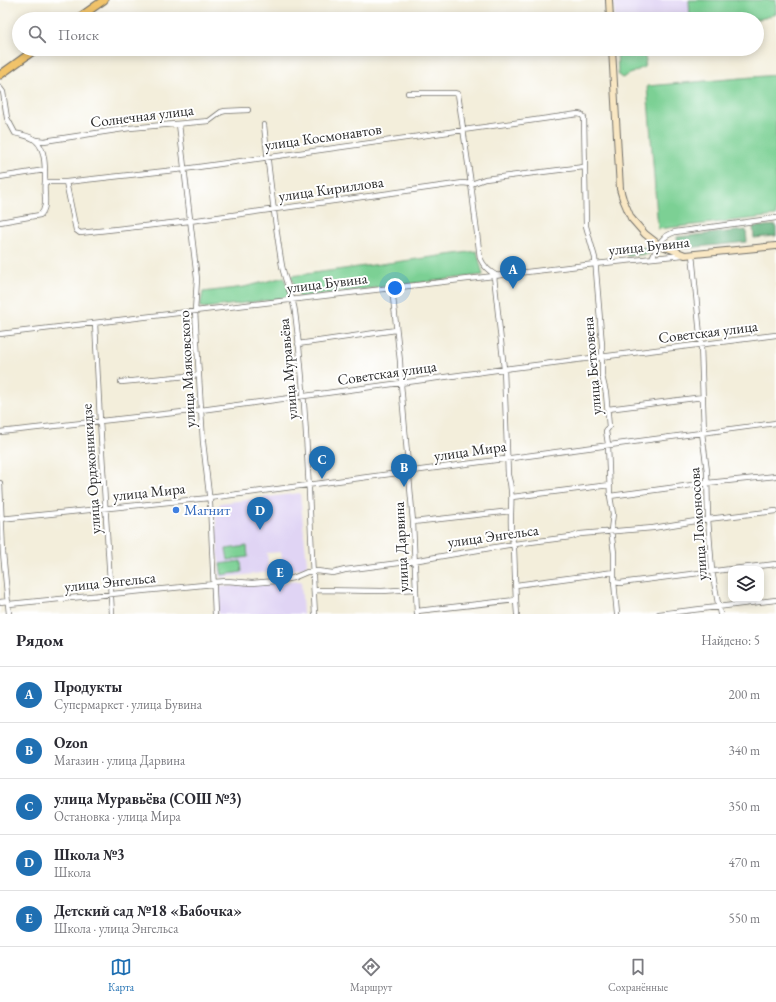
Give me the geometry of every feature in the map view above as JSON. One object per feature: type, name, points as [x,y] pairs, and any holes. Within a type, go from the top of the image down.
[{"type":"main road","points":[[87,12],[104,0]]},
{"type":"main road","points":[[0,75],[26,56]]},
{"type":"street","points":[[609,0],[610,12]]},
{"type":"street","points":[[612,56],[620,189],[623,199],[631,218],[645,234],[658,244],[684,255]]},
{"type":"street","points":[[0,88],[3,92],[6,118],[15,132],[36,140],[43,154],[45,170],[44,212],[40,215],[0,222]]},
{"type":"street","points":[[408,93],[458,94],[480,258],[487,270],[496,276],[504,369],[508,475],[511,484],[512,497],[511,528],[514,544],[517,614]]},
{"type":"street","name":"Солнечная улица","points":[[36,140],[44,141],[130,128],[209,121],[221,112],[248,110]]},
{"type":"street","name":"улица Космонавтов","points":[[45,182],[66,182],[184,169],[578,114],[582,115]]},
{"type":"street","name":"улица Бетховена","points":[[582,115],[584,118],[586,226],[595,264],[602,376],[608,409],[609,427],[606,431],[610,496],[613,514],[611,530],[614,553],[614,582],[617,614]]},
{"type":"street","name":"улица Маяковского","points":[[179,124],[197,278],[195,311],[201,410],[209,498],[215,614]]},
{"type":"street","name":"улица Муравьёва","points":[[264,125],[282,268],[293,300],[298,344],[309,486],[315,614]]},
{"type":"street","name":"улица Кириллова","points":[[66,182],[76,230],[80,233],[274,210],[463,183],[471,184],[485,180],[584,167]]},
{"type":"street","points":[[0,177],[45,170]]},
{"type":"street","name":"улица Бувина","points":[[658,244],[664,238],[675,232],[776,218]]},
{"type":"street","points":[[652,258],[658,244]]},
{"type":"street","name":"улица Бувина","points":[[0,334],[595,264],[776,246]]},
{"type":"street","name":"улица Ломоносова","points":[[692,254],[700,345],[703,397],[703,433],[707,471],[708,519],[712,571],[720,614]]},
{"type":"street","name":"улица Дарвина","points":[[392,288],[400,361],[413,522],[417,612]]},
{"type":"street","name":"улица Орджоникидзе","points":[[95,323],[112,614]]},
{"type":"street","points":[[298,344],[396,330]]},
{"type":"street","name":"Советская улица","points":[[0,432],[201,410],[504,369],[776,335]]},
{"type":"street","points":[[121,382],[200,376]]},
{"type":"street","points":[[608,409],[703,397]]},
{"type":"street","name":"улица Мира","points":[[1,519],[209,498],[309,486],[608,444],[776,423]]},
{"type":"street","points":[[610,496],[707,483],[776,476]]},
{"type":"street","points":[[0,483],[2,553],[9,603],[9,614]]},
{"type":"street","points":[[512,497],[610,485]]},
{"type":"street","points":[[413,522],[511,511]]},
{"type":"street","name":"улица Энгельса","points":[[0,602],[9,603],[111,594],[227,581],[252,583],[276,581],[312,571],[333,573],[344,570],[407,562],[514,544],[571,537],[580,534],[611,530],[625,531],[653,528],[708,519],[776,511]]},
{"type":"street","points":[[758,566],[776,564]]},
{"type":"street","points":[[614,582],[620,583],[728,569]]},
{"type":"street","points":[[516,585],[614,572]]},
{"type":"street","points":[[314,590],[382,591],[416,589]]},
{"type":"street","points":[[417,612],[516,600]]},
{"type":"street","points":[[659,614],[776,600]]},
{"type":"shaded area","points":[[614,0],[689,0],[690,12],[615,12]]},
{"type":"shaded area","points":[[300,493],[307,564],[304,568],[283,571],[281,552],[267,553],[269,572],[220,578],[215,509],[221,503]]},
{"type":"shaded area","points":[[301,581],[303,614],[218,614],[216,587]]},
{"type":"green space","points":[[689,0],[776,0],[776,14],[764,18],[764,12],[690,12]]},
{"type":"green space","points":[[617,56],[644,56],[646,60],[644,67],[622,78],[618,75]]},
{"type":"green space","points":[[776,75],[776,216],[658,229],[647,86]]},
{"type":"green space","points":[[776,225],[776,236],[754,238],[753,227]]},
{"type":"green space","points":[[746,230],[747,242],[678,249],[677,237]]},
{"type":"green space","points":[[647,247],[649,254],[628,256],[620,251]]},
{"type":"green space","points":[[477,251],[483,275],[299,297],[291,276]]},
{"type":"green space","points":[[284,277],[290,295],[285,298],[205,308],[200,307],[203,292],[244,287]]},
{"type":"green space","points":[[247,546],[248,557],[228,560],[226,549]]},
{"type":"green space","points":[[241,561],[242,572],[222,575],[220,564]]},
{"type":"place","name":"Продукты","points":[[513,289]]},
{"type":"place","name":"улица Муравьёва (СОШ №3)","points":[[322,479]]},
{"type":"place","name":"Ozon","points":[[404,487]]},
{"type":"place","name":"Магнит","points":[[176,510]]},
{"type":"place","name":"Школа №3","points":[[260,530]]},
{"type":"place","name":"Детский сад №18 «Бабочка»","points":[[280,592]]}]
